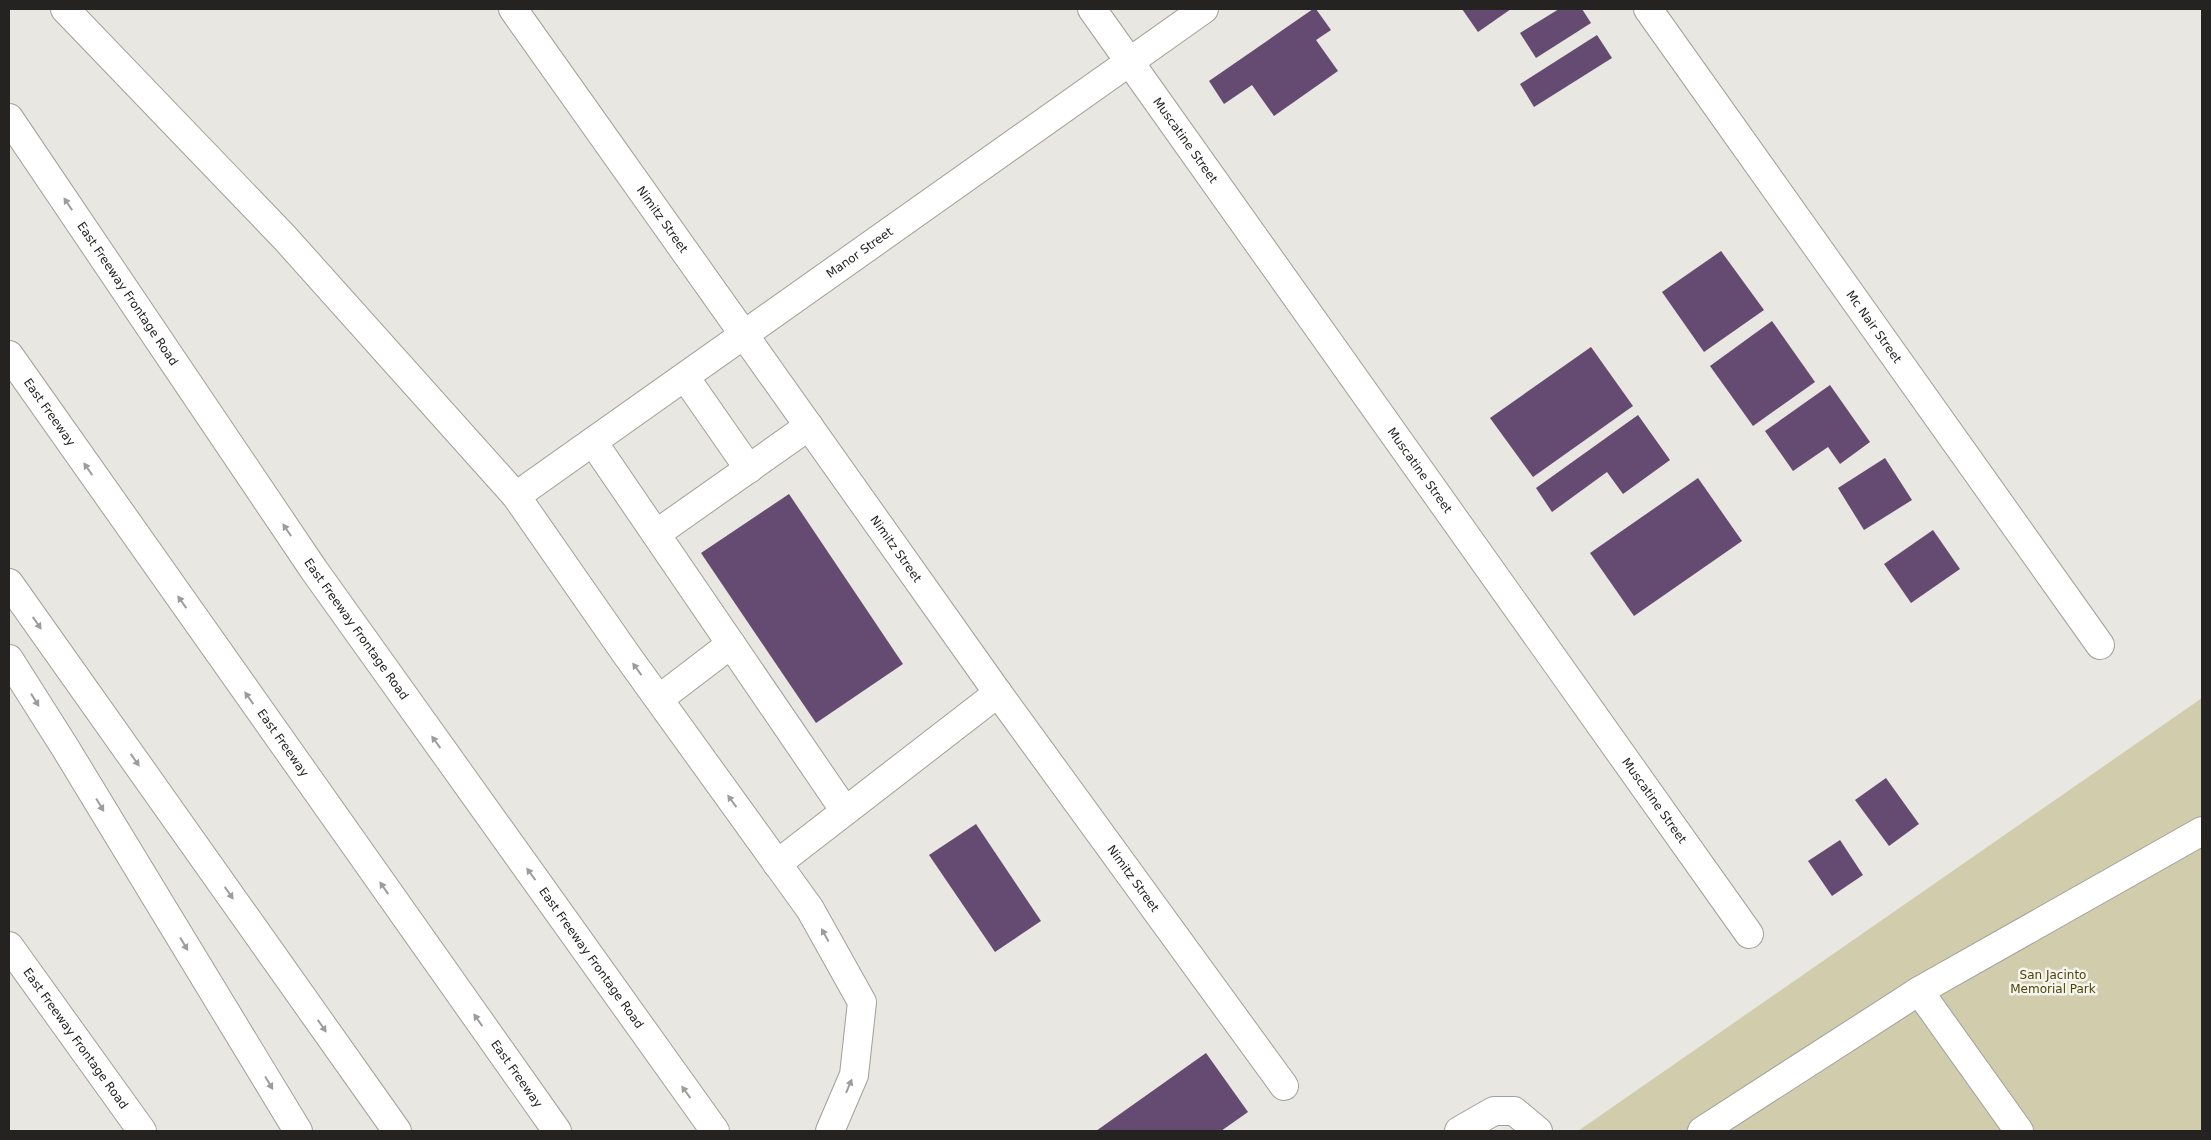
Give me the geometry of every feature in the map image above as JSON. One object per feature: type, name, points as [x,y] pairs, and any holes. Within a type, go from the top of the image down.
[{"type":"main road","points":[[65,9],[286,238],[516,496],[810,909],[862,1002],[854,1074],[830,1131]]},
{"type":"main road","name":"Nimitz Street","points":[[513,9],[998,693],[1284,1086]]},
{"type":"main road","name":"Muscatine Street","points":[[1092,9],[1749,934]]},
{"type":"main road","name":"Manor Street","points":[[516,496],[1204,9]]},
{"type":"main road","name":"Mc Nair Street","points":[[1648,9],[2100,645]]},
{"type":"main road","name":"East Freeway Frontage Road","points":[[9,118],[314,570],[715,1131]]},
{"type":"main road","name":"East Freeway","points":[[9,355],[557,1131]]},
{"type":"main road","points":[[685,377],[749,469]]},
{"type":"main road","points":[[656,534],[809,426]]},
{"type":"main road","points":[[593,442],[845,811]]},
{"type":"main road","points":[[9,583],[397,1131]]},
{"type":"main road","points":[[659,699],[731,644]]},
{"type":"main road","points":[[9,659],[66,749],[298,1131]]},
{"type":"main road","points":[[777,864],[998,693]]},
{"type":"main road","points":[[1702,1131],[1919,991],[2202,831]]},
{"type":"main road","name":"East Freeway Frontage Road","points":[[9,946],[142,1131]]},
{"type":"main road","points":[[1919,991],[2019,1131]]},
{"type":"main road","points":[[1458,1131],[1494,1111],[1514,1112],[1538,1131]]},
{"type":"green space","name":"San Jacinto Memorial Park","points":[[2202,698],[2202,1131],[1578,1131]]},
{"type":"building","points":[[1313,9],[1316,9],[1331,30],[1316,40],[1338,71],[1274,116],[1252,85],[1224,104],[1209,81]]},
{"type":"building","points":[[1462,9],[1511,9],[1478,32]]},
{"type":"building","points":[[1559,9],[1582,9],[1591,23],[1536,58],[1520,33]]},
{"type":"building","points":[[1597,35],[1612,58],[1534,107],[1520,84]]},
{"type":"building","points":[[1721,251],[1764,310],[1704,352],[1662,292]]},
{"type":"building","points":[[1772,321],[1815,382],[1753,426],[1710,366]]},
{"type":"building","points":[[1591,347],[1633,406],[1533,477],[1490,418]]},
{"type":"building","points":[[1830,385],[1870,442],[1840,464],[1828,447],[1793,471],[1765,431]]},
{"type":"building","points":[[1638,415],[1670,460],[1623,494],[1607,472],[1552,512],[1536,488]]},
{"type":"building","points":[[1885,458],[1912,500],[1864,530],[1838,488]]},
{"type":"building","points":[[1698,478],[1742,541],[1634,616],[1590,553]]},
{"type":"building","points":[[789,494],[903,664],[816,723],[701,553]]},
{"type":"building","points":[[1933,530],[1960,569],[1911,603],[1884,564]]},
{"type":"building","points":[[1886,778],[1919,824],[1889,846],[1855,800]]},
{"type":"building","points":[[976,824],[1041,921],[995,952],[929,855]]},
{"type":"building","points":[[1840,840],[1863,875],[1832,896],[1808,861]]},
{"type":"building","points":[[1206,1053],[1248,1112],[1221,1131],[1096,1131]]}]
